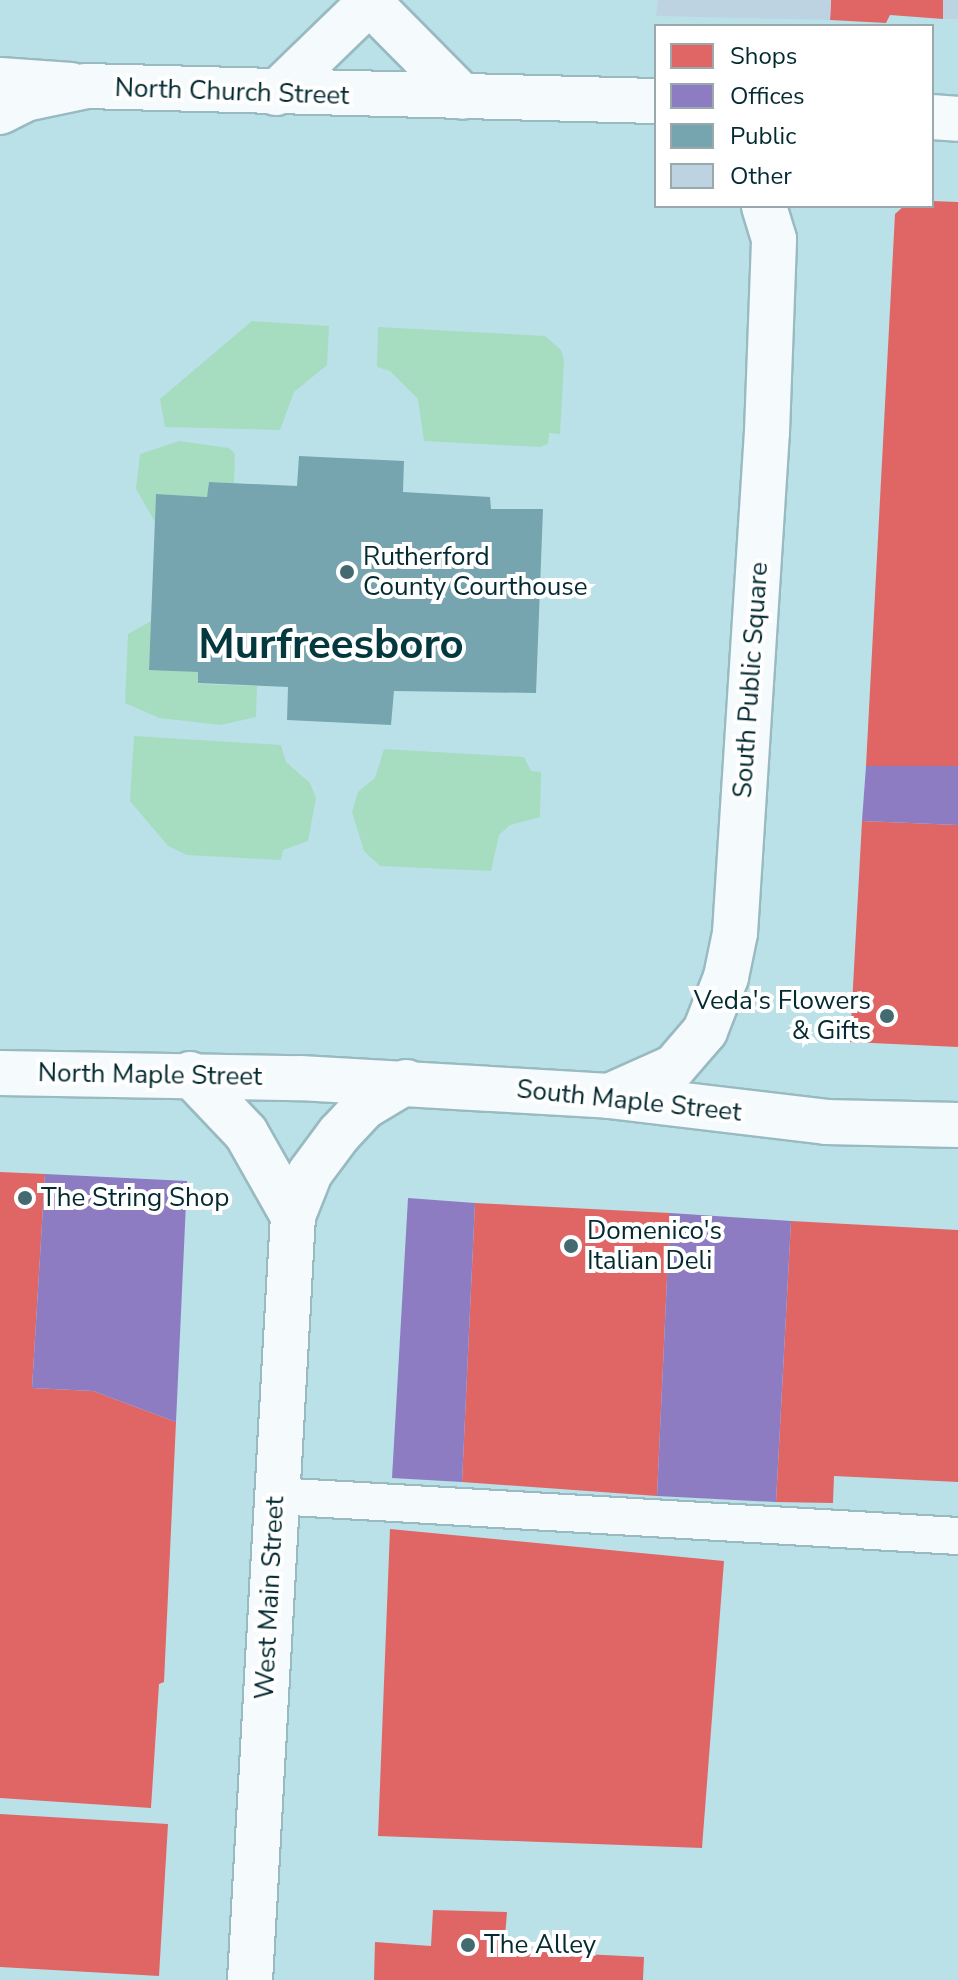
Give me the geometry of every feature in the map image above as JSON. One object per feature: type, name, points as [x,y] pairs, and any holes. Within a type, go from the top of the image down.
[{"type":"street","points":[[276,93],[372,2],[463,97]]},
{"type":"street","name":"North Church Street","points":[[0,80],[276,93],[645,102]]},
{"type":"street","points":[[0,112],[25,99],[86,86]]},
{"type":"street","points":[[934,117],[958,119]]},
{"type":"street","name":"South Public Square","points":[[609,1096],[674,1067],[705,1031],[726,977],[735,933],[768,402],[774,239],[765,208]]},
{"type":"street","name":"North Maple Street","points":[[0,1073],[300,1078]]},
{"type":"street","points":[[190,1074],[246,1133],[293,1216]]},
{"type":"street","name":"South Maple Street","points":[[300,1078],[609,1096],[826,1122],[958,1125]]},
{"type":"street","name":"West Main Street","points":[[250,1980],[293,1216],[310,1173],[339,1134],[364,1107],[406,1082]]},
{"type":"lane","points":[[275,1496],[958,1536]]},
{"type":"green space","points":[[252,321],[329,326],[327,365],[294,392],[280,430],[165,427],[160,399]]},
{"type":"green space","points":[[378,327],[545,336],[561,350],[564,360],[560,434],[549,433],[548,444],[540,447],[424,441],[418,399],[390,371],[377,367]]},
{"type":"green space","points":[[179,441],[229,448],[235,454],[234,483],[209,482],[207,497],[156,494],[155,522],[136,489],[140,454]]},
{"type":"green space","points":[[151,621],[149,669],[198,672],[198,684],[257,686],[256,717],[221,725],[159,718],[125,703],[128,634]]},
{"type":"green space","points":[[134,736],[281,745],[286,762],[310,783],[316,798],[308,841],[283,850],[281,860],[187,855],[168,846],[130,801]]},
{"type":"green space","points":[[384,749],[524,757],[531,771],[541,772],[540,817],[510,825],[499,835],[491,871],[380,866],[364,851],[352,812],[358,792],[375,778]]},
{"type":"building: Shops","points":[[831,0],[943,0],[943,19],[890,15],[886,23],[830,20]]},
{"type":"building: Shops","points":[[934,201],[958,202],[958,766],[866,766],[895,214],[902,208],[934,208]]},
{"type":"building: Shops","points":[[862,821],[958,825],[958,1047],[850,1042]]},
{"type":"building: Shops","points":[[0,1172],[45,1174],[32,1388],[93,1391],[176,1422],[164,1682],[159,1684],[151,1808],[0,1798]]},
{"type":"building: Shops","points":[[475,1203],[670,1213],[657,1496],[462,1482]]},
{"type":"building: Shops","points":[[791,1221],[958,1230],[958,1482],[834,1476],[833,1503],[776,1502]]},
{"type":"building: Shops","points":[[390,1529],[724,1561],[702,1848],[378,1836]]},
{"type":"building: Shops","points":[[0,1814],[168,1824],[159,1976],[0,1967]]},
{"type":"building: Shops","name":"The Alley","points":[[433,1910],[507,1912],[504,1950],[644,1957],[643,1980],[374,1980],[375,1942],[431,1946]]},
{"type":"building: Offices","points":[[866,766],[958,766],[958,825],[862,821]]},
{"type":"building: Offices","points":[[45,1174],[187,1181],[176,1422],[93,1391],[32,1388]]},
{"type":"building: Offices","points":[[408,1198],[475,1203],[462,1482],[392,1478]]},
{"type":"building: Offices","points":[[670,1213],[791,1221],[776,1502],[657,1496]]},
{"type":"building: Public","name":"Rutherford County Courthouse","points":[[299,456],[404,461],[403,492],[490,497],[491,509],[543,509],[536,693],[394,691],[391,725],[287,720],[288,687],[198,683],[198,672],[149,670],[156,494],[207,497],[209,482],[297,486]]},
{"type":"building: Other","points":[[658,0],[831,0],[830,20],[656,16]]},
{"type":"building: Other","points":[[943,0],[958,0],[958,19],[943,19]]},
{"type":"place","name":"Rutherford County Courthouse","points":[[347,572]]},
{"type":"place","name":"Veda's Flowers & Gifts","points":[[887,1016]]},
{"type":"place","name":"The String Shop","points":[[25,1198]]},
{"type":"place","name":"Domenico's Italian Deli","points":[[571,1246]]},
{"type":"place","name":"The Alley","points":[[468,1945]]},
{"type":"district","name":"Murfreesboro","points":[[331,645]]}]
